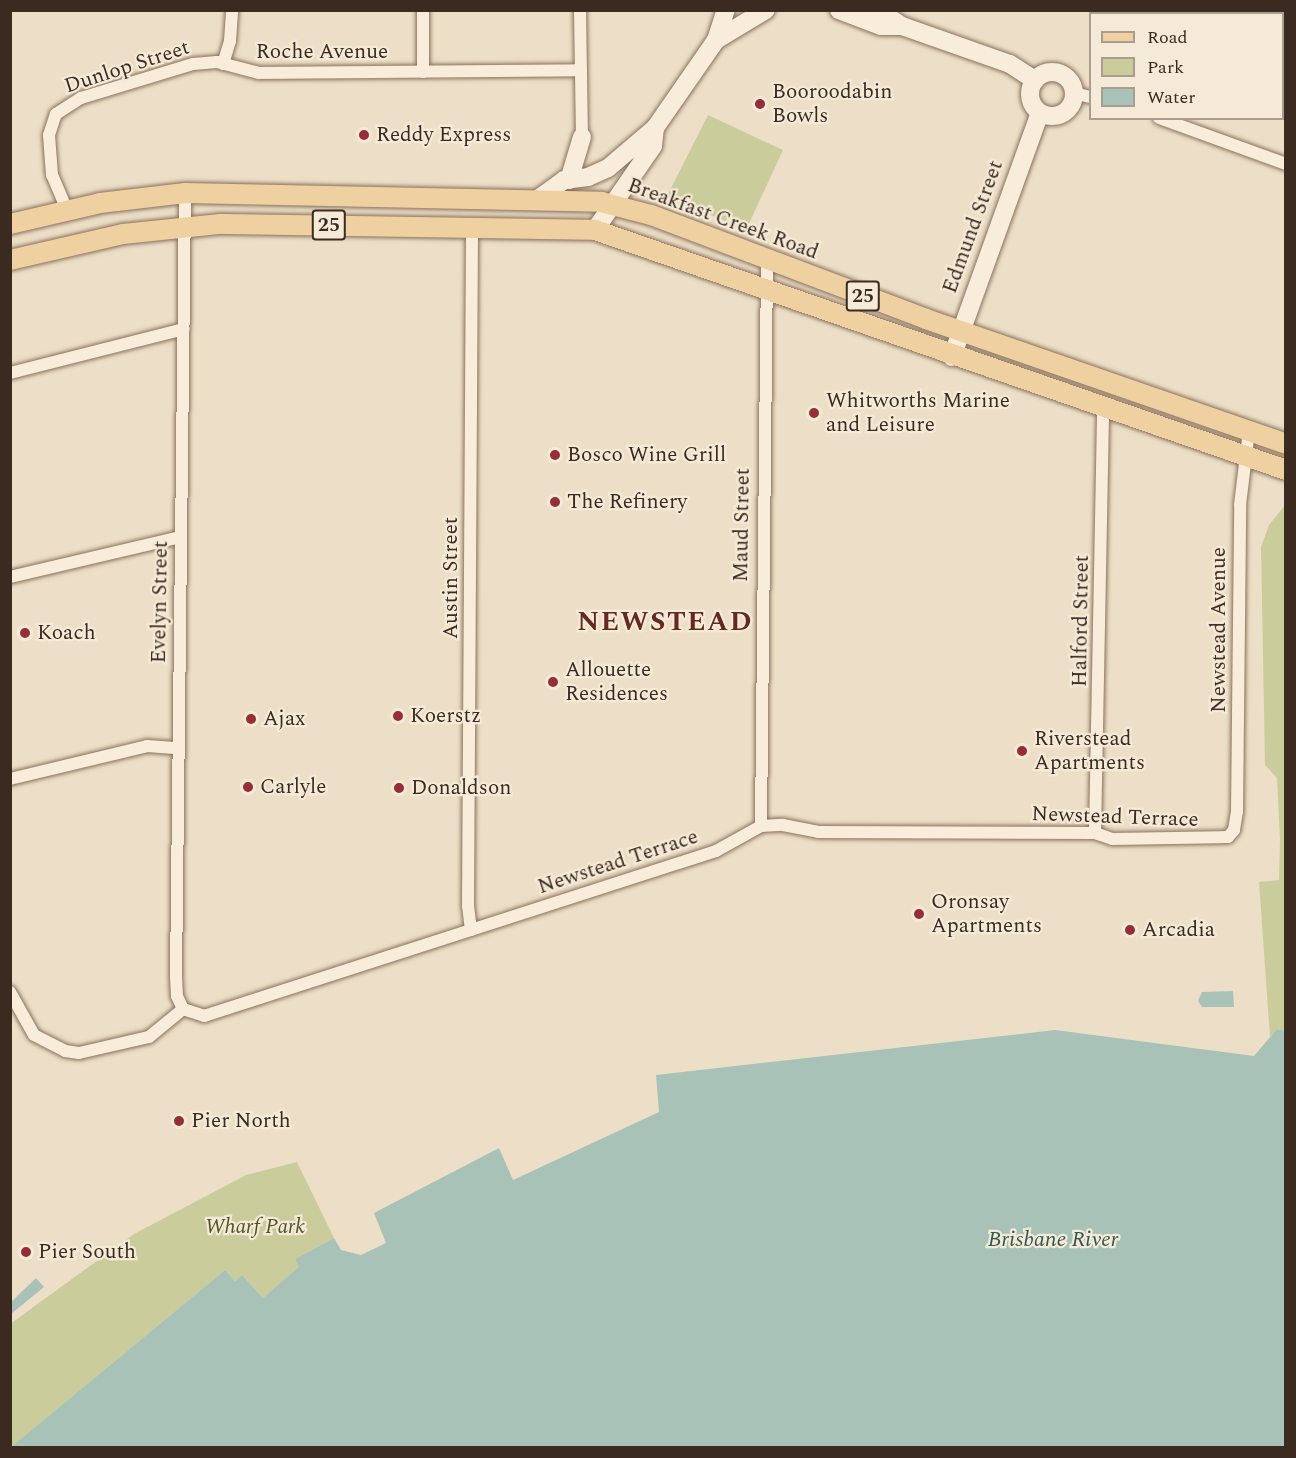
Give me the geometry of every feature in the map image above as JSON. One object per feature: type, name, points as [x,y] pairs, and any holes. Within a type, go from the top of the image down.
[{"type":"main road","name":"Breakfast Creek Road","points":[[10,224],[67,210],[185,194],[538,199],[614,204],[960,331],[1286,444]]},
{"type":"main road","name":"25","points":[[10,260],[123,234],[186,227],[472,226],[595,230],[765,288],[952,357],[1286,470]]},
{"type":"street","name":"Dunlop Street","points":[[67,210],[52,175],[49,135],[52,119],[62,108],[81,98],[193,64],[222,64],[230,41],[232,10]]},
{"type":"street","points":[[423,10],[423,72]]},
{"type":"street","points":[[569,180],[582,137],[580,10]]},
{"type":"street","points":[[538,199],[569,180],[608,168],[655,128],[716,40],[726,10]]},
{"type":"street","points":[[716,40],[765,10]]},
{"type":"street","points":[[839,10],[881,26],[902,26]]},
{"type":"street","points":[[878,10],[902,26],[1010,64],[1035,80]]},
{"type":"street","name":"Roche Avenue","points":[[222,64],[259,73],[581,70]]},
{"type":"street","points":[[1055,72],[1068,79],[1082,95],[1060,115],[1040,113],[1031,101],[1035,80],[1055,72]]},
{"type":"street","name":"Edmund Street","points":[[952,357],[1040,113]]},
{"type":"street","points":[[1165,120],[1286,164]]},
{"type":"street","points":[[595,230],[653,146],[655,128]]},
{"type":"street","name":"Evelyn Street","points":[[183,1009],[177,996],[176,977],[185,194]]},
{"type":"street","name":"Austin Street","points":[[471,930],[468,906],[472,226]]},
{"type":"street","name":"Maud Street","points":[[761,826],[767,260]]},
{"type":"street","points":[[10,373],[184,329]]},
{"type":"street","name":"Halford Street","points":[[1095,833],[1103,408]]},
{"type":"street","name":"Newstead Avenue","points":[[1234,830],[1240,505],[1244,457],[1249,431]]},
{"type":"street","points":[[10,577],[180,537]]},
{"type":"street","points":[[10,779],[147,746],[178,748]]},
{"type":"street","name":"Newstead Terrace","points":[[183,1009],[204,1016],[716,851],[761,826],[783,825],[818,832],[1095,833],[1112,839],[1217,840],[1228,837],[1234,830]]},
{"type":"street","points":[[10,992],[34,1035],[50,1047],[79,1053],[149,1037],[183,1009]]},
{"type":"green space","points":[[708,115],[783,150],[746,230],[667,196]]},
{"type":"green space","points":[[1285,505],[1286,1031],[1277,1029],[1270,1037],[1259,882],[1279,880],[1280,840],[1277,778],[1265,765],[1261,547],[1269,525]]},
{"type":"green space","name":"Wharf Park","points":[[297,1162],[334,1238],[295,1259],[300,1267],[263,1298],[242,1275],[235,1281],[225,1270],[11,1447],[10,1324],[134,1234],[246,1175]]},
{"type":"water","points":[[1233,991],[1234,1007],[1202,1007],[1198,1001],[1202,992]]},
{"type":"water","name":"Brisbane River","points":[[1277,1029],[1286,1031],[1285,1447],[11,1447],[225,1270],[235,1281],[242,1275],[263,1298],[299,1267],[295,1259],[334,1238],[341,1250],[361,1255],[386,1243],[374,1213],[499,1148],[513,1180],[659,1112],[656,1075],[1055,1030],[1254,1056]]},
{"type":"water","points":[[36,1278],[44,1287],[11,1314],[11,1302]]},
{"type":"place","name":"Booroodabin Bowls","points":[[760,104]]},
{"type":"place","name":"Reddy Express","points":[[364,135]]},
{"type":"place","name":"Whitworths Marine and Leisure","points":[[814,413]]},
{"type":"place","name":"Bosco Wine Grill","points":[[555,455]]},
{"type":"place","name":"The Refinery","points":[[555,502]]},
{"type":"place","name":"Koach","points":[[25,633]]},
{"type":"place","name":"Allouette Residences","points":[[553,682]]},
{"type":"place","name":"Koerstz","points":[[398,716]]},
{"type":"place","name":"Ajax","points":[[251,719]]},
{"type":"place","name":"Riverstead Apartments","points":[[1022,751]]},
{"type":"place","name":"Carlyle","points":[[248,787]]},
{"type":"place","name":"Donaldson","points":[[399,788]]},
{"type":"place","name":"Oronsay Apartments","points":[[919,914]]},
{"type":"place","name":"Arcadia","points":[[1130,930]]},
{"type":"place","name":"Pier North","points":[[179,1121]]},
{"type":"place","name":"Pier South","points":[[26,1252]]},
{"type":"district","name":"NEWSTEAD","points":[[665,623]]}]
